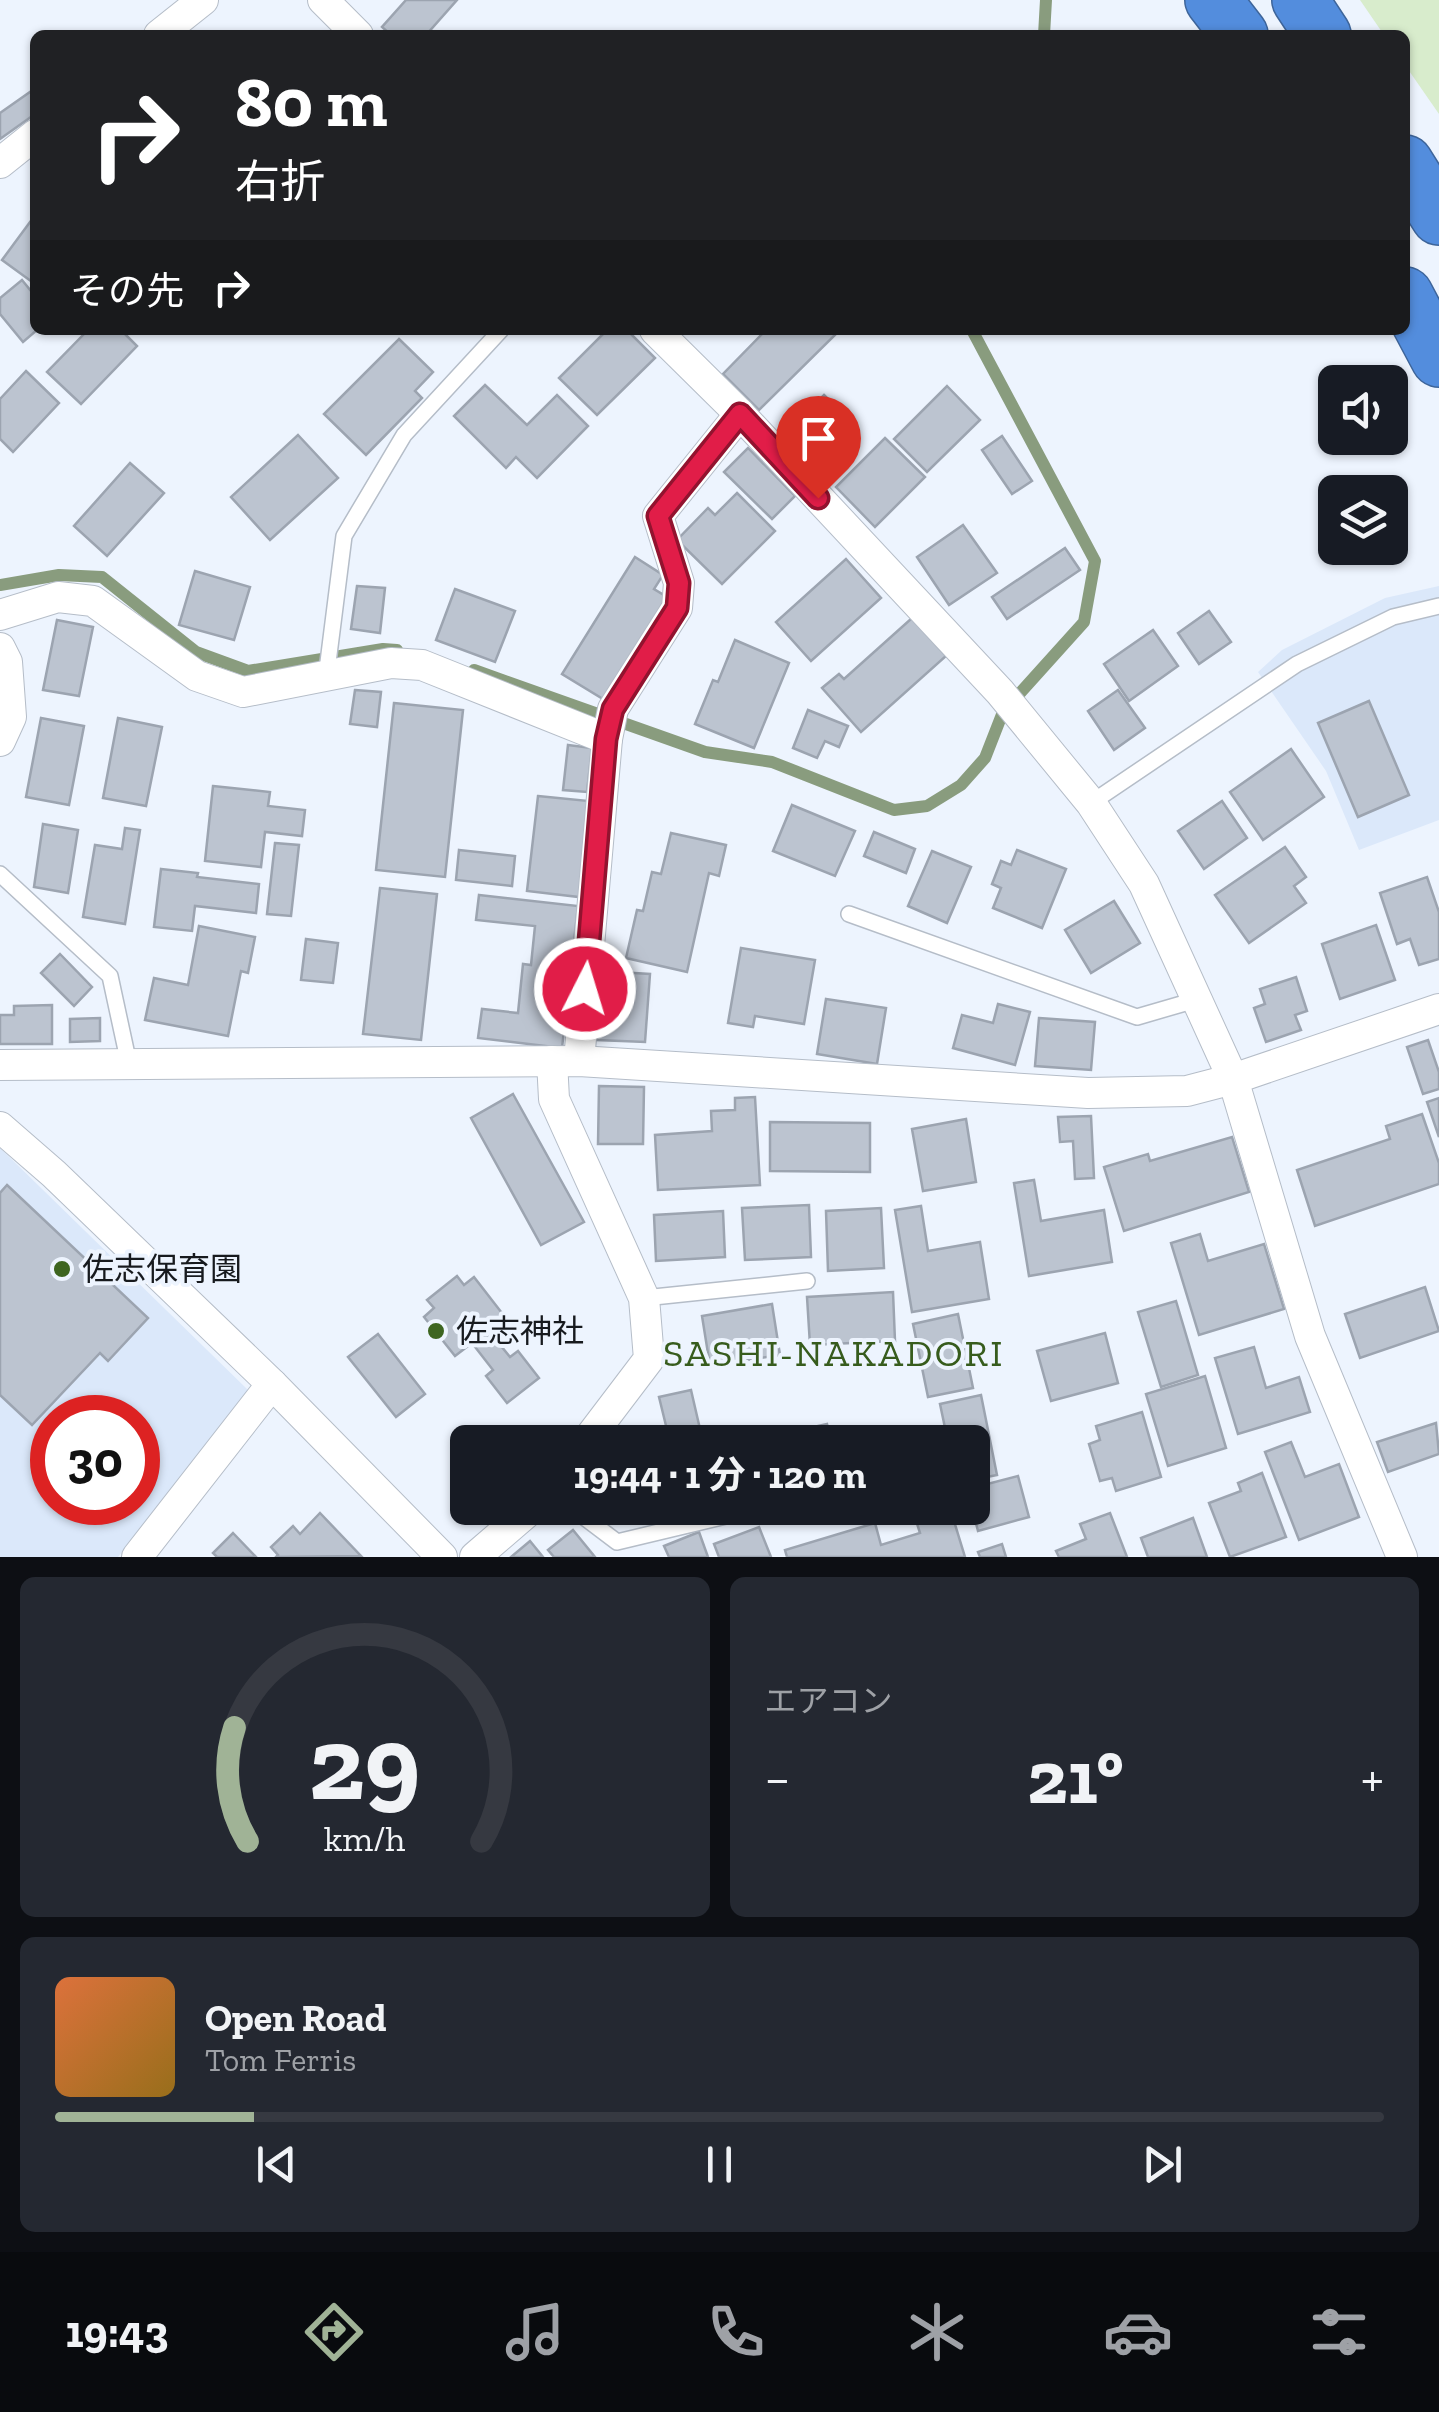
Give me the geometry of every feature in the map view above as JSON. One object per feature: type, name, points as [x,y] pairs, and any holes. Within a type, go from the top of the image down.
[{"type":"highway","points":[[1213,0],[1236,30]]},
{"type":"highway","points":[[1300,0],[1320,30]]},
{"type":"highway","points":[[1410,172],[1439,217]]},
{"type":"highway","points":[[1410,304],[1439,359]]},
{"type":"street","points":[[165,30],[202,0]]},
{"type":"street","points":[[323,0],[353,30]]},
{"type":"street","points":[[0,163],[30,139]]},
{"type":"street","points":[[660,335],[740,414],[1000,692],[1091,803],[1144,884],[1232,1079],[1310,1336],[1402,1557]]},
{"type":"street","points":[[599,1425],[649,1358],[644,1298],[554,1099],[565,1061],[613,709],[677,608],[679,583],[658,516],[740,414]]},
{"type":"street","points":[[0,614],[58,597],[93,601],[197,676],[243,692],[391,663],[422,665],[606,739]]},
{"type":"street","points":[[0,648],[7,662],[11,717],[0,741]]},
{"type":"street","points":[[0,1066],[565,1061],[1088,1094],[1187,1091],[1439,1009]]},
{"type":"street","points":[[0,1127],[272,1384],[429,1553]]},
{"type":"street","points":[[137,1557],[272,1384]]},
{"type":"street","points":[[475,1557],[512,1525]]},
{"type":"lane","points":[[326,678],[344,536],[404,436],[496,335]]},
{"type":"lane","points":[[1091,803],[1296,664],[1393,617],[1439,606]]},
{"type":"lane","points":[[0,874],[110,976],[129,1064]]},
{"type":"lane","points":[[850,914],[1136,1017],[1199,999]]},
{"type":"lane","points":[[644,1298],[807,1281]]},
{"type":"lane","points":[[595,1525],[618,1542],[689,1525]]},
{"type":"shaded area","points":[[1439,586],[1439,820],[1359,850],[1326,771],[1258,672],[1282,650],[1385,598]]},
{"type":"shaded area","name":"佐志保育園","points":[[0,1148],[248,1390],[160,1503],[160,1395],[30,1395],[30,1525],[143,1525],[118,1557],[0,1557]]},
{"type":"green space","points":[[1360,0],[1439,0],[1439,114],[1410,72],[1410,30],[1381,30]]},
{"type":"building","points":[[406,0],[457,0],[430,30],[382,27]]},
{"type":"building","points":[[30,92],[30,118],[0,139],[0,113]]},
{"type":"building","points":[[30,222],[30,280],[2,260]]},
{"type":"building","points":[[22,280],[30,290],[31,335],[23,342],[0,314],[0,298]]},
{"type":"building","points":[[83,335],[126,335],[137,346],[81,404],[47,372]]},
{"type":"building","points":[[602,335],[632,335],[655,358],[597,415],[559,378]]},
{"type":"building","points":[[761,335],[835,335],[759,410],[723,374]]},
{"type":"building","points":[[399,339],[433,372],[415,391],[422,398],[366,455],[324,414]]},
{"type":"building","points":[[26,371],[59,403],[13,452],[0,439],[0,399]]},
{"type":"building","points":[[485,385],[527,425],[557,395],[588,426],[537,478],[516,457],[506,468],[454,416]]},
{"type":"building","points":[[947,386],[980,420],[927,472],[894,439]]},
{"type":"building","points":[[824,395],[846,417],[809,453],[788,431]]},
{"type":"building","points":[[298,435],[338,478],[270,540],[231,497]]},
{"type":"building","points":[[1002,436],[1032,481],[1012,494],[982,450]]},
{"type":"building","points":[[885,438],[925,477],[875,527],[836,487]]},
{"type":"building","points":[[748,448],[795,496],[772,519],[724,472]]},
{"type":"building","points":[[130,463],[164,493],[107,556],[74,526]]},
{"type":"building","points":[[737,493],[775,531],[722,584],[677,540],[708,508],[715,515]]},
{"type":"building","points":[[963,525],[997,573],[949,605],[917,557]]},
{"type":"building","points":[[1065,548],[1080,570],[1007,619],[992,597]]},
{"type":"building","points":[[635,557],[663,575],[654,589],[667,597],[603,699],[562,674]]},
{"type":"building","points":[[846,559],[881,598],[811,661],[776,622]]},
{"type":"building","points":[[195,571],[250,587],[234,640],[179,625]]},
{"type":"building","points":[[357,586],[385,588],[380,633],[351,629]]},
{"type":"building","points":[[455,589],[515,611],[495,662],[436,640]]},
{"type":"building","points":[[1209,611],[1231,642],[1199,664],[1178,633]]},
{"type":"building","points":[[912,618],[946,656],[861,732],[822,688],[839,674],[844,679]]},
{"type":"building","points":[[57,620],[93,627],[79,696],[43,690]]},
{"type":"building","points":[[1153,630],[1178,666],[1129,701],[1104,664]]},
{"type":"building","points":[[735,640],[789,663],[754,748],[695,724]]},
{"type":"building","points":[[355,690],[381,692],[377,727],[350,724]]},
{"type":"building","points":[[1118,690],[1145,728],[1114,750],[1088,711]]},
{"type":"building","points":[[1369,701],[1409,795],[1358,817],[1318,723]]},
{"type":"building","points":[[394,703],[463,710],[445,877],[376,870]]},
{"type":"building","points":[[808,710],[848,726],[839,747],[825,741],[817,758],[793,748]]},
{"type":"building","points":[[41,718],[84,726],[69,805],[26,797]]},
{"type":"building","points":[[118,718],[162,727],[146,806],[103,798]]},
{"type":"building","points":[[568,745],[592,748],[587,792],[563,790]]},
{"type":"building","points":[[1291,749],[1324,797],[1263,840],[1230,792]]},
{"type":"building","points":[[213,786],[270,792],[268,806],[305,810],[302,836],[265,832],[261,867],[205,861]]},
{"type":"building","points":[[538,796],[589,801],[579,897],[527,891]]},
{"type":"building","points":[[1222,801],[1247,838],[1204,869],[1178,831]]},
{"type":"building","points":[[792,805],[855,831],[835,876],[773,851]]},
{"type":"building","points":[[43,824],[78,830],[68,893],[34,887]]},
{"type":"building","points":[[125,828],[140,830],[125,924],[83,917],[95,845],[122,849]]},
{"type":"building","points":[[874,832],[915,849],[906,873],[864,856]]},
{"type":"building","points":[[671,833],[726,845],[719,876],[709,873],[687,972],[626,958],[637,910],[643,911],[652,872],[661,874]]},
{"type":"building","points":[[275,843],[299,845],[291,916],[267,914]]},
{"type":"building","points":[[1285,847],[1306,877],[1294,886],[1306,903],[1249,943],[1215,895]]},
{"type":"building","points":[[459,850],[515,856],[512,886],[456,880]]},
{"type":"building","points":[[1017,850],[1066,869],[1042,928],[993,908],[1001,888],[992,884],[1001,861],[1011,865]]},
{"type":"building","points":[[932,851],[971,867],[947,923],[908,906]]},
{"type":"building","points":[[161,869],[259,884],[256,913],[195,906],[192,931],[154,927]]},
{"type":"building","points":[[1427,877],[1439,912],[1439,959],[1419,965],[1410,939],[1397,944],[1380,893]]},
{"type":"building","points":[[380,888],[437,894],[421,1040],[363,1034]]},
{"type":"building","points":[[479,895],[578,906],[562,1048],[478,1038],[482,1009],[518,1013],[523,964],[531,965],[535,926],[476,920]]},
{"type":"building","points":[[1114,901],[1140,943],[1091,973],[1065,930]]},
{"type":"building","points":[[1376,925],[1395,980],[1340,999],[1322,944]]},
{"type":"building","points":[[199,926],[255,937],[248,973],[241,971],[228,1036],[145,1020],[154,978],[188,985]]},
{"type":"building","points":[[306,939],[338,943],[333,983],[301,980]]},
{"type":"building","points":[[741,948],[815,960],[804,1024],[755,1016],[753,1027],[728,1023]]},
{"type":"building","points":[[60,954],[92,987],[74,1006],[41,973]]},
{"type":"building","points":[[601,971],[650,974],[645,1042],[597,1040]]},
{"type":"building","points":[[1296,977],[1307,1011],[1295,1015],[1301,1030],[1266,1042],[1254,1008],[1265,1004],[1260,989]]},
{"type":"building","points":[[826,999],[886,1008],[877,1064],[817,1054]]},
{"type":"building","points":[[998,1004],[1030,1012],[1015,1065],[953,1048],[962,1015],[993,1023]]},
{"type":"building","points":[[52,1005],[52,1044],[0,1044],[0,1015],[14,1015],[14,1006]]},
{"type":"building","points":[[100,1018],[100,1041],[70,1042],[70,1019]]},
{"type":"building","points":[[1039,1018],[1095,1022],[1091,1070],[1035,1066]]},
{"type":"building","points":[[1428,1040],[1439,1072],[1439,1089],[1423,1094],[1407,1047]]},
{"type":"building","points":[[599,1086],[644,1087],[643,1144],[598,1144]]},
{"type":"building","points":[[513,1094],[584,1222],[541,1245],[471,1118]]},
{"type":"building","points":[[755,1097],[760,1185],[658,1190],[655,1135],[712,1131],[711,1111],[735,1110],[735,1098]]},
{"type":"building","points":[[1439,1098],[1439,1137],[1427,1102]]},
{"type":"building","points":[[1422,1114],[1439,1163],[1439,1184],[1315,1226],[1297,1170],[1390,1139],[1386,1126]]},
{"type":"building","points":[[1091,1116],[1094,1178],[1075,1179],[1073,1141],[1060,1142],[1058,1117]]},
{"type":"building","points":[[966,1119],[976,1182],[923,1191],[912,1129]]},
{"type":"building","points":[[770,1122],[870,1123],[870,1172],[770,1171]]},
{"type":"building","points":[[1232,1137],[1249,1192],[1124,1231],[1104,1167],[1148,1154],[1150,1161]]},
{"type":"building","points":[[1034,1180],[1041,1221],[1104,1210],[1112,1262],[1029,1276],[1014,1183]]},
{"type":"building","points":[[7,1185],[148,1318],[108,1361],[100,1353],[60,1395],[30,1395],[30,1423],[0,1395],[0,1193]]},
{"type":"building","points":[[809,1205],[811,1257],[745,1260],[742,1208]]},
{"type":"building","points":[[921,1206],[928,1251],[980,1242],[989,1299],[912,1312],[895,1210]]},
{"type":"building","points":[[881,1208],[884,1268],[828,1271],[826,1211]]},
{"type":"building","points":[[723,1211],[725,1257],[656,1261],[654,1215]]},
{"type":"building","points":[[1200,1234],[1208,1261],[1264,1244],[1284,1309],[1199,1335],[1171,1243]]},
{"type":"building","points":[[457,1276],[464,1285],[474,1277],[505,1317],[488,1330],[510,1357],[518,1351],[539,1378],[507,1403],[486,1376],[493,1370],[472,1343],[455,1356],[424,1317],[434,1308],[427,1300]]},
{"type":"building","points":[[1425,1287],[1439,1331],[1360,1358],[1345,1314]]},
{"type":"building","points":[[893,1292],[895,1341],[810,1345],[807,1297]]},
{"type":"building","points":[[1176,1301],[1198,1375],[1161,1387],[1138,1312]]},
{"type":"building","points":[[772,1304],[780,1355],[710,1366],[702,1316]]},
{"type":"building","points":[[958,1314],[973,1388],[928,1397],[913,1324]]},
{"type":"building","points":[[1105,1333],[1118,1383],[1051,1401],[1037,1351]]},
{"type":"building","points":[[378,1334],[425,1394],[396,1417],[348,1357]]},
{"type":"building","points":[[1254,1347],[1266,1388],[1299,1377],[1310,1412],[1238,1434],[1215,1358]]},
{"type":"building","points":[[1205,1376],[1226,1448],[1168,1466],[1146,1394]]},
{"type":"building","points":[[691,1390],[699,1425],[666,1425],[659,1397]]},
{"type":"building","points":[[981,1395],[987,1425],[944,1425],[940,1404]]},
{"type":"building","points":[[1142,1412],[1161,1477],[1116,1491],[1112,1478],[1100,1481],[1089,1444],[1100,1440],[1096,1426]]},
{"type":"building","points":[[1436,1423],[1439,1454],[1388,1472],[1377,1442]]},
{"type":"building","points":[[990,1440],[997,1475],[990,1476]]},
{"type":"building","points":[[1291,1442],[1305,1477],[1339,1464],[1359,1517],[1299,1540],[1265,1452]]},
{"type":"building","points":[[1262,1473],[1286,1537],[1230,1557],[1209,1503],[1241,1491],[1238,1483]]},
{"type":"building","points":[[1018,1476],[1029,1517],[978,1531],[976,1525],[990,1525],[990,1483]]},
{"type":"building","points":[[320,1513],[361,1556],[276,1557],[271,1547],[293,1526],[300,1534]]},
{"type":"building","points":[[1110,1513],[1127,1557],[1059,1557],[1056,1551],[1086,1539],[1080,1524]]},
{"type":"building","points":[[1193,1518],[1207,1557],[1148,1557],[1141,1538]]},
{"type":"building","points":[[868,1525],[876,1525],[881,1545],[920,1533],[917,1525],[955,1525],[965,1557],[787,1557],[785,1550]]},
{"type":"building","points":[[759,1527],[771,1557],[719,1557],[714,1544]]},
{"type":"building","points":[[573,1530],[595,1557],[554,1557],[548,1550]]},
{"type":"building","points":[[699,1532],[708,1557],[669,1557],[664,1546]]},
{"type":"building","points":[[233,1533],[256,1557],[217,1557],[213,1553]]},
{"type":"building","points":[[530,1541],[543,1557],[511,1557]]},
{"type":"building","points":[[1002,1544],[1006,1557],[980,1557],[978,1552]]},
{"type":"waterway","points":[[1044,30],[1046,0]]},
{"type":"waterway","points":[[474,670],[705,752],[772,762],[894,810],[927,806],[961,785],[985,758],[1003,712],[1084,622],[1095,561],[975,335]]},
{"type":"waterway","points":[[0,585],[59,575],[102,577],[196,652],[248,671],[397,650]]},
{"type":"place","name":"佐志保育園","points":[[62,1269]]},
{"type":"place","name":"佐志神社","points":[[436,1331]]},
{"type":"district","name":"SASHI-NAKADORI","points":[[834,1353]]},
{"type":"route","points":[[585,989],[606,739],[613,709],[677,608],[679,583],[658,516],[740,414],[818,498]]}]
